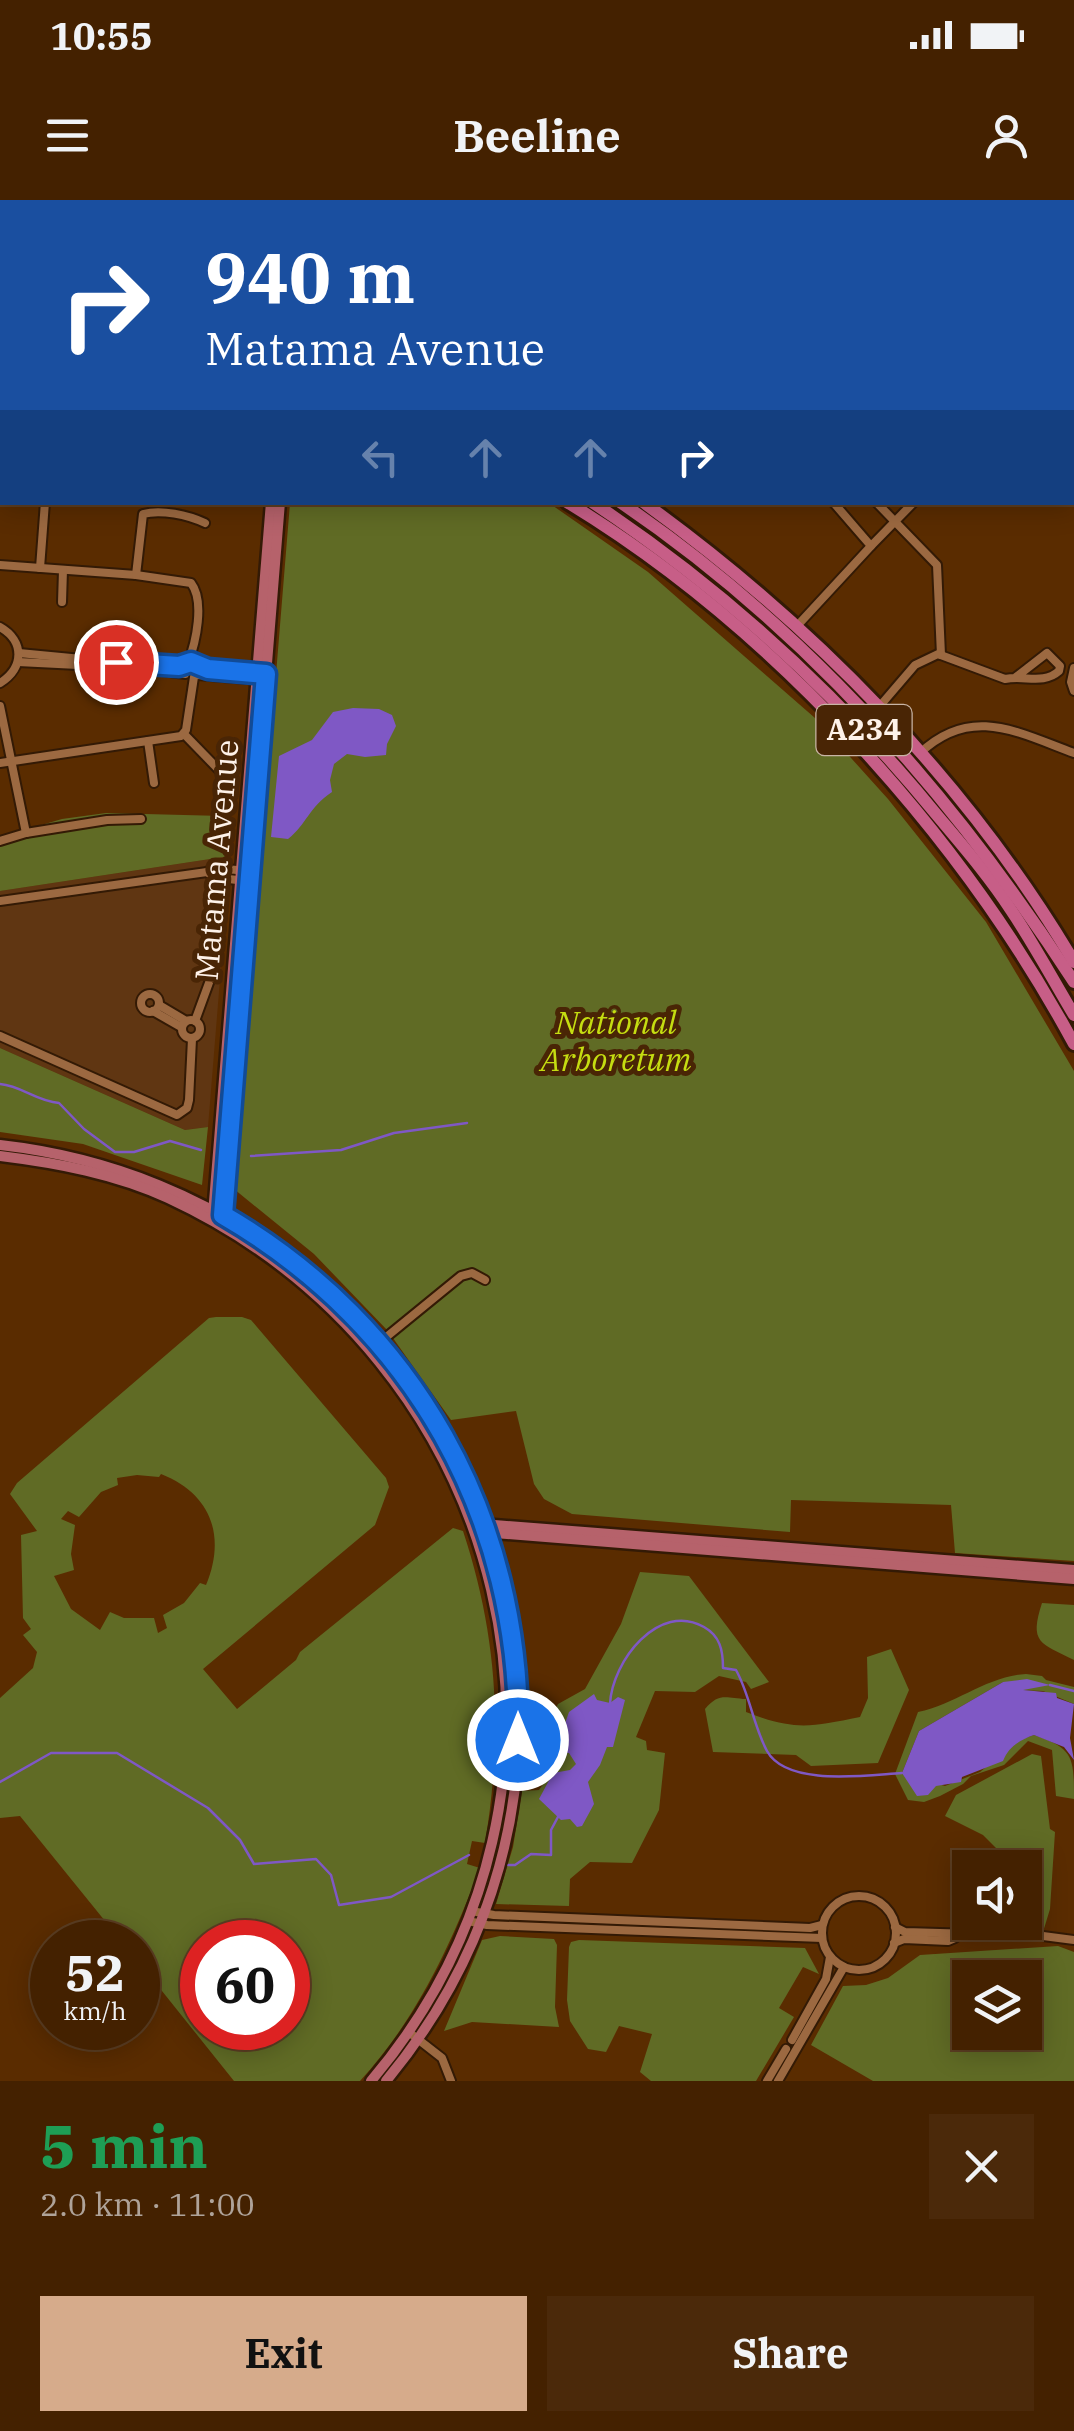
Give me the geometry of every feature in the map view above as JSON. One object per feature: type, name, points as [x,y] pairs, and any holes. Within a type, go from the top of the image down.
[{"type":"highway","points":[[570,505],[632,546],[726,620],[809,696],[874,764],[937,839],[996,919],[1074,1044]]},
{"type":"highway","name":"A234","points":[[596,505],[778,644],[866,731],[985,874],[1074,1015]]},
{"type":"highway","name":"A234","points":[[624,505],[704,564],[822,667],[909,758],[996,866],[1074,982]]},
{"type":"highway","points":[[647,505],[797,626],[878,706],[992,841],[1074,962]]},
{"type":"highway","points":[[704,564],[750,586]]},
{"type":"highway","points":[[690,573],[726,620]]},
{"type":"highway","points":[[996,919],[1046,966]]},
{"type":"highway","points":[[1066,948],[1074,970]]},
{"type":"main road","name":"Matama Avenue","points":[[271,505],[273,532]]},
{"type":"main road","name":"Matama Avenue","points":[[217,1218],[273,532],[279,505]]},
{"type":"main road","name":"Matama Avenue","points":[[217,1218],[215,1190],[241,932]]},
{"type":"main road","points":[[0,1146],[97,1162],[192,1200],[290,1272],[375,1347],[439,1425],[477,1507],[500,1636],[505,1740],[494,1832],[476,1917]]},
{"type":"main road","points":[[0,1156],[64,1166],[122,1181],[217,1218]]},
{"type":"main road","points":[[192,1200],[215,1190]]},
{"type":"main road","points":[[375,1347],[423,1422],[492,1548],[512,1633],[518,1690],[518,1740],[509,1817],[476,1917],[439,1995],[386,2081]]},
{"type":"main road","points":[[477,1507],[501,1528],[1074,1579]]},
{"type":"main road","points":[[480,1528],[1074,1570]]},
{"type":"main road","points":[[492,1548],[501,1528]]},
{"type":"main road","points":[[371,2081],[414,2036]]},
{"type":"street","points":[[40,568],[46,505]]},
{"type":"street","points":[[836,505],[871,546]]},
{"type":"street","points":[[879,505],[937,565],[941,655]]},
{"type":"street","points":[[797,626],[911,505]]},
{"type":"street","points":[[136,575],[143,514],[192,517],[205,523]]},
{"type":"street","points":[[0,565],[179,579],[195,586],[198,603],[184,734]]},
{"type":"street","points":[[62,602],[63,570]]},
{"type":"street","points":[[0,626],[12,636],[19,657],[11,676],[0,683]]},
{"type":"street","points":[[878,706],[926,658],[941,655],[995,677],[1048,679],[1060,671],[1060,666],[1047,653],[1016,677]]},
{"type":"street","points":[[19,657],[192,670]]},
{"type":"street","points":[[19,657],[146,664],[261,677]]},
{"type":"street","points":[[113,694],[114,667]]},
{"type":"street","points":[[1074,668],[1074,692]]},
{"type":"street","points":[[0,706],[26,833]]},
{"type":"street","points":[[920,753],[944,734],[983,724],[1074,752]]},
{"type":"street","points":[[0,763],[184,734]]},
{"type":"street","points":[[184,734],[220,770]]},
{"type":"street","points":[[148,741],[154,784]]},
{"type":"street","points":[[0,841],[107,820],[141,819]]},
{"type":"street","points":[[0,901],[207,872],[213,868],[237,875],[220,879],[207,872]]},
{"type":"street","points":[[192,1038],[184,1036],[210,980],[220,879]]},
{"type":"street","points":[[0,1036],[177,1115],[187,1108],[192,1038],[200,1031],[156,1008]]},
{"type":"street","points":[[375,1347],[461,1276],[472,1273],[485,1280]]},
{"type":"street","points":[[861,1896],[884,1906],[895,1927],[894,1944],[883,1960],[864,1969],[844,1967],[830,1956],[822,1938],[822,1925],[831,1908],[839,1901],[861,1896]]},
{"type":"street","points":[[476,1917],[810,1928],[822,1925]]},
{"type":"street","points":[[476,1917],[822,1938]]},
{"type":"street","points":[[895,1927],[904,1932],[952,1933]]},
{"type":"street","points":[[1042,1938],[1074,1940]]},
{"type":"street","points":[[894,1944],[904,1940],[952,1939]]},
{"type":"street","points":[[792,2040],[826,1978],[830,1956]]},
{"type":"street","points":[[778,2081],[844,1967]]},
{"type":"street","points":[[414,2036],[442,2058],[452,2081]]},
{"type":"street","points":[[767,2081],[786,2049]]},
{"type":"shaded area","points":[[379,709],[392,715],[396,726],[386,755],[347,754],[334,764],[332,792],[288,839],[271,837],[279,756],[312,740],[333,712]]},
{"type":"shaded area","points":[[230,856],[208,1127],[185,1130],[0,1048],[0,891]]},
{"type":"shaded area","points":[[1027,1679],[1050,1685],[1023,1690],[1056,1693],[1057,1698],[1074,1704],[1070,1738],[1074,1760],[1064,1747],[1034,1735],[1016,1744],[1003,1761],[962,1777],[961,1782],[936,1786],[928,1795],[917,1796],[902,1773],[919,1731],[1003,1682]]},
{"type":"shaded area","points":[[594,1694],[597,1700],[610,1703],[618,1697],[625,1700],[613,1747],[607,1747],[588,1782],[594,1804],[582,1826],[577,1827],[570,1819],[561,1820],[539,1799],[553,1773],[570,1770],[576,1764],[569,1753],[557,1752],[557,1746],[569,1712]]},
{"type":"green space","name":"National Arboretum","points":[[290,505],[552,505],[648,572],[815,718],[888,799],[986,922],[1074,1071],[1074,1561],[955,1553],[951,1505],[791,1500],[790,1532],[572,1514],[544,1499],[534,1484],[516,1411],[451,1420],[388,1331],[314,1254],[234,1189]]},
{"type":"green space","points":[[106,813],[223,816],[230,856],[0,891],[0,837],[62,819]]},
{"type":"green space","points":[[0,1048],[185,1130],[208,1127],[202,1185],[83,1144],[0,1132]]},
{"type":"green space","points":[[209,1318],[251,1320],[386,1478],[389,1487],[375,1525],[203,1669],[237,1709],[296,1660],[300,1652],[453,1528],[463,1531],[484,1609],[494,1686],[494,1763],[485,1843],[472,1841],[467,1864],[480,1868],[430,1980],[398,2033],[360,2081],[234,2081],[209,2050],[310,2050],[310,1920],[180,1920],[180,2014],[160,1988],[160,1920],[104,1920],[20,1816],[0,1818],[0,1698],[33,1668],[37,1652],[23,1635],[31,1629],[23,1618],[21,1535],[37,1531],[10,1494],[17,1483]],"holes":[[[161,1474],[203,1505],[210,1519],[215,1550],[206,1585],[200,1583],[184,1603],[163,1615],[167,1628],[158,1633],[154,1618],[124,1618],[110,1612],[100,1630],[71,1609],[54,1576],[74,1570],[71,1554],[75,1525],[61,1519],[68,1511],[79,1517],[101,1492],[118,1485],[117,1478]]]},
{"type":"green space","points":[[640,1572],[689,1576],[769,1682],[751,1689],[746,1682],[719,1676],[695,1692],[655,1691],[636,1737],[646,1741],[647,1750],[665,1753],[659,1810],[632,1863],[590,1862],[570,1879],[569,1906],[496,1904],[513,1847],[522,1791],[539,1790],[555,1767],[564,1763],[547,1757],[544,1750],[551,1737],[547,1724],[558,1704],[585,1689],[621,1624]]},
{"type":"green space","points":[[1042,1603],[1074,1605],[1074,1660],[1040,1640],[1037,1626]]},
{"type":"green space","points":[[891,1649],[909,1690],[878,1763],[811,1766],[796,1755],[713,1752],[705,1709],[714,1700],[746,1699],[746,1712],[790,1725],[860,1717],[868,1698],[867,1657]]},
{"type":"green space","points":[[1026,1674],[1074,1687],[1074,1704],[1043,1691],[1017,1690],[1032,1686],[1003,1682],[919,1731],[902,1773],[945,1786],[980,1772],[1019,1740],[1034,1735],[1057,1745],[1069,1757],[1074,1799],[1056,1796],[1052,1750],[1028,1741],[1004,1765],[971,1776],[963,1784],[924,1802],[908,1800],[895,1774],[918,1712],[998,1680]]},
{"type":"green space","points":[[1032,1754],[1041,1756],[1050,1829],[1055,1832],[1050,1909],[1043,1932],[1042,1850],[998,1850],[983,1835],[945,1816],[956,1795]]},
{"type":"green space","points":[[500,1936],[554,1939],[559,2027],[472,2022],[444,2031],[482,1940]]},
{"type":"green space","points":[[579,1940],[805,1948],[819,1974],[803,1967],[779,2008],[794,2017],[756,2081],[651,2081],[640,2072],[652,2034],[619,2026],[606,2052],[588,2049],[570,2021],[569,1947]]},
{"type":"green space","points":[[1058,1946],[1074,1952],[1074,2081],[873,2081],[811,2045],[843,1986],[866,1985],[888,1978],[920,1955]]},
{"type":"waterway","points":[[0,1084],[59,1103],[84,1129],[115,1152],[134,1152],[170,1141],[201,1150]]},
{"type":"waterway","points":[[251,1156],[341,1150],[394,1133],[467,1123]]},
{"type":"waterway","points":[[610,1704],[619,1670],[641,1640],[671,1622],[687,1621],[704,1627],[717,1639],[723,1668],[736,1670],[762,1741],[777,1762],[791,1770],[828,1776],[902,1773]]},
{"type":"waterway","points":[[1050,1685],[1074,1691]]},
{"type":"waterway","points":[[0,1782],[51,1753],[117,1753],[208,1808],[240,1840],[254,1864],[316,1859],[331,1875],[339,1905],[391,1897],[469,1855]]},
{"type":"waterway","points":[[508,1865],[515,1865],[531,1854],[551,1855],[551,1830],[559,1815]]},
{"type":"route","points":[[116,662],[179,666],[191,662],[208,669],[266,674],[223,1215],[298,1264],[346,1307],[397,1365],[445,1436],[484,1524],[501,1578],[516,1661],[518,1740]]}]
